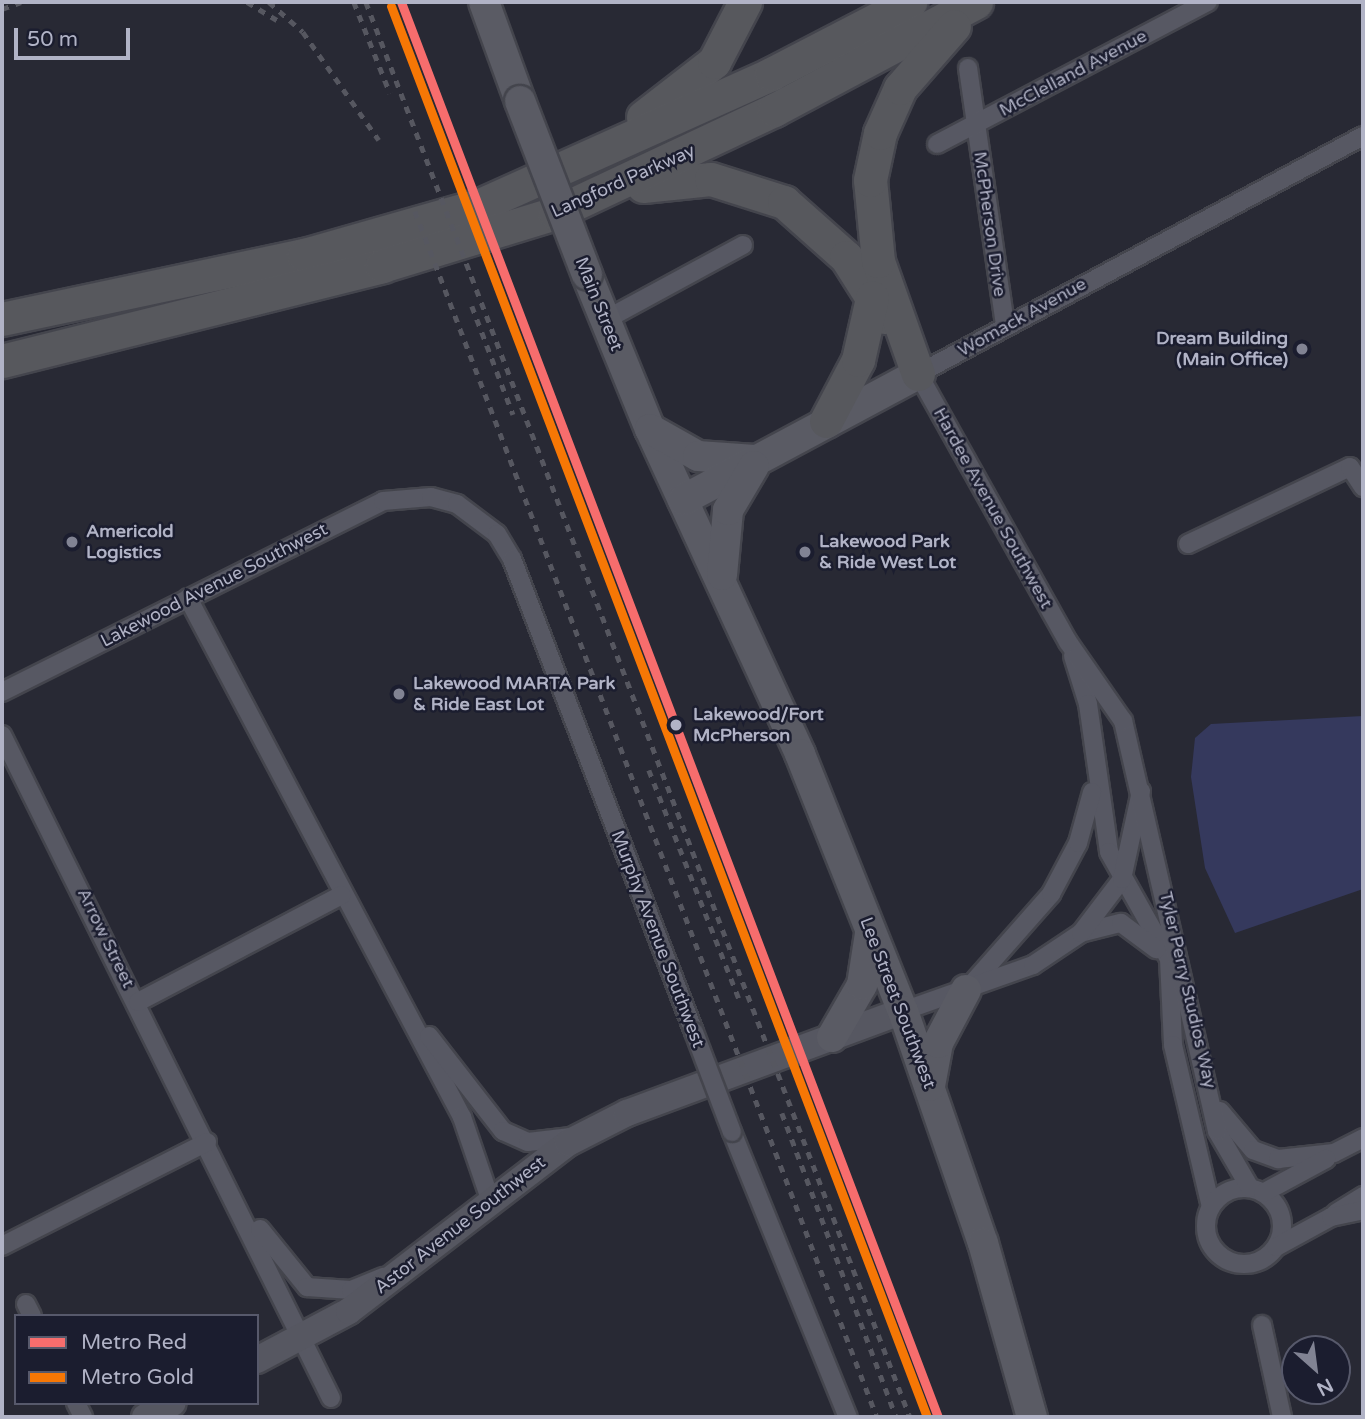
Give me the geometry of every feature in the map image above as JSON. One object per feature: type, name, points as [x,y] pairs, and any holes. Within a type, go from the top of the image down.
[{"type":"highway","points":[[567,169],[714,62],[745,2]]},
{"type":"highway","name":"Langford Parkway","points":[[2,319],[304,255],[480,205],[567,169],[910,2]]},
{"type":"highway","name":"Langford Parkway","points":[[2,361],[382,266],[600,196],[976,2]]},
{"type":"highway","points":[[918,374],[873,241],[873,158],[911,70],[946,32],[988,2]]},
{"type":"highway","points":[[600,196],[660,182],[711,179],[746,185],[818,226],[872,298],[918,374]]},
{"type":"highway","points":[[826,421],[858,360],[872,298]]},
{"type":"main road","name":"Main Street","points":[[490,10],[520,101],[605,320],[650,429],[726,592]]},
{"type":"main road","name":"Womack Avenue","points":[[683,500],[918,374]]},
{"type":"main road","points":[[650,429],[698,456],[759,460],[728,510],[726,592]]},
{"type":"main road","name":"Lee Street Southwest","points":[[726,592],[903,1011],[930,1086],[1032,1417]]},
{"type":"main road","points":[[832,1037],[862,985],[869,926]]},
{"type":"main road","points":[[930,1086],[938,1043],[966,990]]},
{"type":"street","name":"McClelland Avenue","points":[[937,144],[1208,2]]},
{"type":"street","name":"McPherson Drive","points":[[968,68],[1005,324]]},
{"type":"street","name":"Womack Avenue","points":[[918,374],[1005,324],[1363,136]]},
{"type":"street","points":[[605,320],[743,244]]},
{"type":"street","name":"Hardee Avenue Southwest","points":[[918,374],[1068,642],[1122,721],[1142,785]]},
{"type":"street","points":[[1188,544],[1350,467],[1363,487]]},
{"type":"street","name":"Lakewood Avenue Southwest","points":[[2,692],[383,501],[431,496]]},
{"type":"street","name":"Murphy Avenue Southwest","points":[[431,496],[478,515],[512,559],[732,1132],[848,1417]]},
{"type":"street","points":[[188,598],[342,895],[397,989],[476,1149],[490,1199]]},
{"type":"street","name":"Hardee Avenue Southwest","points":[[1068,642],[1088,704],[1095,778]]},
{"type":"street","name":"Arrow Street","points":[[2,735],[226,1179]]},
{"type":"street","points":[[966,990],[1052,894],[1078,843],[1095,778]]},
{"type":"street","name":"Tyler Perry Studios Way","points":[[1095,778],[1106,840],[1122,879],[1161,941],[1170,989],[1173,1045],[1210,1207]]},
{"type":"street","points":[[1081,933],[1122,879],[1142,785]]},
{"type":"street","name":"Tyler Perry Studios Way","points":[[1142,785],[1223,1147],[1256,1191]]},
{"type":"street","points":[[138,1002],[342,895]]},
{"type":"street","points":[[903,1011],[1033,965],[1099,924],[1131,926],[1154,944],[1170,989]]},
{"type":"street","points":[[397,989],[503,1131],[528,1142],[591,1131]]},
{"type":"street","name":"Astor Avenue Southwest","points":[[259,1359],[302,1338],[429,1252],[490,1199],[591,1131],[903,1011]]},
{"type":"street","points":[[1212,1098],[1232,1133],[1253,1150],[1304,1160],[1334,1153]]},
{"type":"street","points":[[1363,1138],[1256,1191],[1228,1192],[1210,1207],[1206,1236],[1224,1259],[1253,1264],[1276,1247],[1363,1196]]},
{"type":"street","points":[[2,1246],[207,1142]]},
{"type":"street","points":[[226,1179],[307,1287],[351,1290],[429,1252]]},
{"type":"street","points":[[226,1179],[331,1398]]},
{"type":"street","points":[[1256,1191],[1281,1216],[1276,1247]]},
{"type":"street","points":[[1331,1217],[1363,1210]]},
{"type":"street","points":[[1262,1325],[1282,1417]]},
{"type":"street","points":[[145,1417],[169,1405]]},
{"type":"water","points":[[1363,716],[1363,889],[1235,933],[1205,868],[1191,777],[1195,738],[1211,724]]},
{"type":"railway","points":[[2,9],[21,2]]},
{"type":"railway","points":[[247,2],[277,20]]},
{"type":"railway","points":[[269,2],[303,32],[379,140]]},
{"type":"railway","points":[[354,2],[390,93]]},
{"type":"railway","points":[[366,2],[910,1417]]},
{"type":"railway","points":[[415,211],[877,1417]]},
{"type":"railway","points":[[472,306],[513,414]]},
{"type":"railway","points":[[649,770],[739,998]]},
{"type":"railway","points":[[782,1113],[896,1417]]},
{"type":"metro line","name":"Red","points":[[401,2],[938,1417]]},
{"type":"metro line","name":"Gold","points":[[391,6],[927,1417]]},
{"type":"place","name":"Dream Building (Main Office)","points":[[1302,349]]},
{"type":"place","name":"Americold Logistics","points":[[72,542]]},
{"type":"place","name":"Lakewood Park & Ride West Lot","points":[[805,552]]},
{"type":"place","name":"Lakewood MARTA Park & Ride East Lot","points":[[399,694]]},
{"type":"place","name":"Lakewood/Fort McPherson","points":[[676,725]]}]
